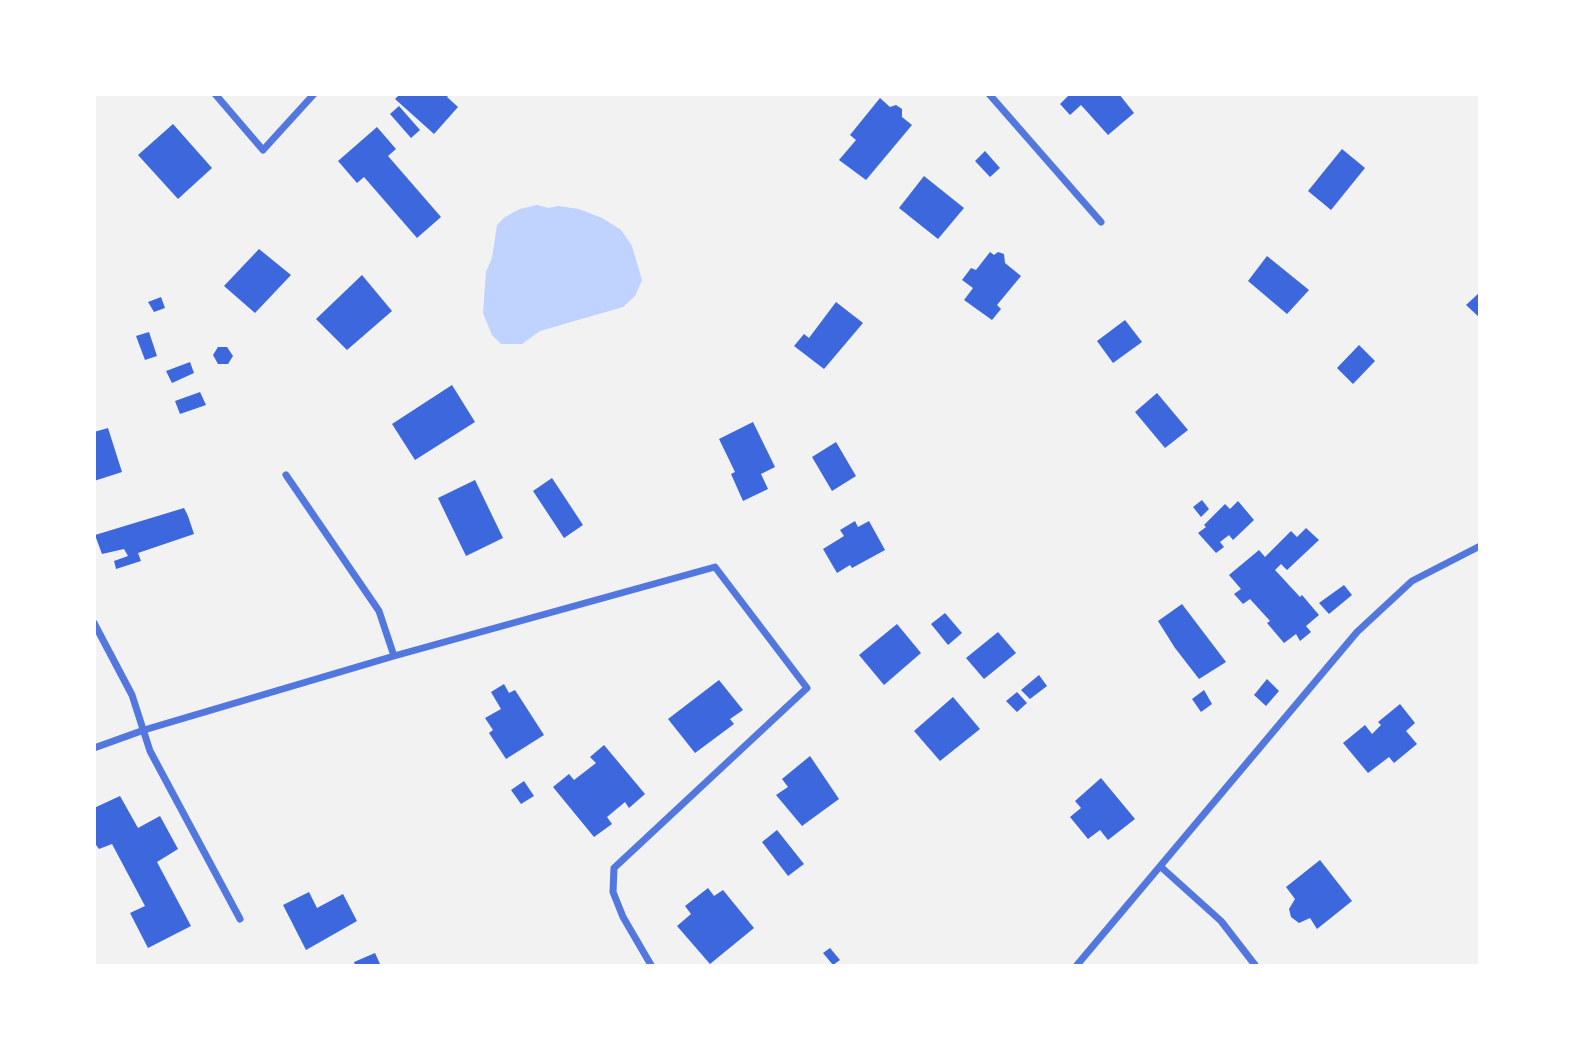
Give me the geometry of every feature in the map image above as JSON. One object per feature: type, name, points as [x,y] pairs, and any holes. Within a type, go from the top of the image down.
[{"type":"street","points":[[215,94],[263,150],[314,94]]},
{"type":"street","points":[[989,94],[1101,222]]},
{"type":"street","points":[[286,475],[379,611],[394,656]]},
{"type":"street","points":[[1077,965],[1357,632],[1412,581],[1479,546]]},
{"type":"street","points":[[94,748],[144,730],[394,656],[715,567],[807,688],[614,868],[613,892],[623,917],[651,965]]},
{"type":"street","points":[[94,622],[132,695],[150,751],[240,919]]},
{"type":"street","points":[[1161,867],[1221,922],[1255,965]]},
{"type":"water","points":[[537,205],[579,209],[602,218],[621,230],[632,246],[642,280],[635,296],[623,307],[540,331],[522,344],[501,344],[492,335],[483,313],[486,272],[492,258],[497,225],[520,209]]},
{"type":"building","points":[[400,94],[450,94],[447,97],[458,107],[434,134],[395,99]]},
{"type":"building","points":[[1070,94],[1119,94],[1134,113],[1108,135],[1081,105],[1070,115],[1060,104]]},
{"type":"building","points":[[880,98],[890,107],[896,105],[902,109],[902,117],[912,125],[866,180],[839,160],[856,140],[850,135]]},
{"type":"building","points":[[399,106],[420,130],[411,138],[390,114]]},
{"type":"building","points":[[173,124],[212,168],[178,199],[138,155]]},
{"type":"building","points":[[377,127],[396,149],[388,156],[441,217],[417,238],[364,177],[357,183],[338,161]]},
{"type":"building","points":[[1342,149],[1365,168],[1331,210],[1308,191]]},
{"type":"building","points":[[985,151],[1000,168],[990,177],[975,161]]},
{"type":"building","points":[[924,176],[964,208],[938,239],[899,208]]},
{"type":"building","points":[[259,249],[291,275],[255,313],[224,286]]},
{"type":"building","points":[[990,252],[994,255],[998,252],[1004,254],[1005,263],[1021,276],[997,305],[1001,309],[992,320],[964,300],[973,288],[962,280],[971,268],[976,270]]},
{"type":"building","points":[[1267,256],[1309,290],[1287,314],[1248,281]]},
{"type":"building","points":[[362,275],[392,311],[347,350],[316,319]]},
{"type":"building","points":[[1480,292],[1480,318],[1466,305]]},
{"type":"building","points":[[161,297],[165,308],[154,312],[148,302]]},
{"type":"building","points":[[836,302],[863,323],[824,369],[794,346],[804,334],[809,338]]},
{"type":"building","points":[[1125,320],[1142,342],[1113,363],[1097,341]]},
{"type":"building","points":[[149,332],[157,356],[145,360],[136,336]]},
{"type":"building","points":[[1359,345],[1375,361],[1353,384],[1337,368]]},
{"type":"building","points":[[218,347],[227,347],[233,356],[228,364],[218,364],[213,355]]},
{"type":"building","points":[[190,362],[194,373],[172,383],[166,371]]},
{"type":"building","points":[[452,385],[475,422],[415,460],[392,424]]},
{"type":"building","points":[[200,392],[206,405],[180,414],[175,401]]},
{"type":"building","points":[[1157,393],[1188,430],[1165,448],[1135,412]]},
{"type":"building","points":[[753,422],[775,467],[761,474],[768,489],[743,501],[731,474],[735,472],[719,439]]},
{"type":"building","points":[[108,428],[122,472],[94,481],[94,432]]},
{"type":"building","points":[[836,442],[856,476],[832,491],[812,457]]},
{"type":"building","points":[[552,478],[583,525],[564,538],[533,491]]},
{"type":"building","points":[[475,480],[503,538],[466,556],[438,498]]},
{"type":"building","points":[[1202,500],[1209,509],[1201,517],[1193,507]]},
{"type":"building","points":[[1238,501],[1254,520],[1233,540],[1229,535],[1220,542],[1224,547],[1216,553],[1198,533],[1225,504],[1230,509]]},
{"type":"building","points":[[184,508],[194,534],[138,553],[141,561],[116,569],[114,561],[128,556],[124,549],[102,554],[95,535]]},
{"type":"building","points":[[855,521],[858,527],[869,521],[885,550],[837,573],[823,549],[844,536],[840,530]]},
{"type":"building","points":[[1306,528],[1319,540],[1287,570],[1281,564],[1275,570],[1319,615],[1306,626],[1311,632],[1300,641],[1296,634],[1284,643],[1267,623],[1270,621],[1250,599],[1243,604],[1234,594],[1241,589],[1229,575],[1259,550],[1265,557],[1291,531],[1297,537]]},
{"type":"building","points":[[1344,585],[1352,595],[1329,614],[1319,603]]},
{"type":"building","points":[[1182,604],[1226,662],[1199,679],[1158,621]]},
{"type":"building","points":[[945,613],[962,633],[948,645],[931,624]]},
{"type":"building","points":[[897,624],[921,653],[884,685],[859,655]]},
{"type":"building","points":[[998,632],[1016,653],[984,679],[966,658]]},
{"type":"building","points":[[1039,675],[1047,686],[1030,699],[1021,690]]},
{"type":"building","points":[[1267,679],[1279,691],[1266,706],[1254,695]]},
{"type":"building","points":[[719,680],[743,710],[730,719],[734,724],[695,753],[668,719]]},
{"type":"building","points":[[504,684],[509,693],[515,690],[544,735],[506,759],[489,733],[493,730],[485,718],[501,709],[491,692]]},
{"type":"building","points":[[1204,690],[1212,704],[1201,712],[1192,699]]},
{"type":"building","points":[[1017,692],[1027,703],[1017,712],[1006,701]]},
{"type":"building","points":[[953,697],[980,729],[940,761],[914,731]]},
{"type":"building","points":[[1400,704],[1415,723],[1406,731],[1417,744],[1394,763],[1389,757],[1368,773],[1343,743],[1365,725],[1372,734],[1381,725],[1378,722]]},
{"type":"building","points":[[604,745],[645,794],[629,808],[625,802],[607,817],[612,824],[594,837],[553,787],[569,774],[574,780],[596,763],[590,757]]},
{"type":"building","points":[[810,756],[839,799],[802,826],[776,795],[788,787],[782,779]]},
{"type":"building","points":[[1101,778],[1135,819],[1108,840],[1100,830],[1088,839],[1070,817],[1081,808],[1075,801]]},
{"type":"building","points":[[524,781],[534,796],[521,804],[511,790]]},
{"type":"building","points":[[120,796],[138,828],[160,816],[178,849],[157,862],[191,926],[148,948],[130,913],[145,906],[112,844],[99,849],[94,842],[94,808]]},
{"type":"building","points":[[777,830],[804,864],[788,876],[762,842]]},
{"type":"building","points":[[1320,860],[1352,901],[1317,929],[1310,918],[1299,923],[1291,917],[1289,909],[1295,899],[1286,887]]},
{"type":"building","points":[[708,888],[714,896],[723,890],[754,928],[710,964],[677,926],[691,914],[685,906]]},
{"type":"building","points":[[309,892],[317,908],[343,894],[357,921],[306,950],[283,905]]},
{"type":"building","points":[[830,948],[840,960],[833,965],[823,953]]},
{"type":"building","points":[[375,953],[380,964],[355,965],[354,962]]}]
